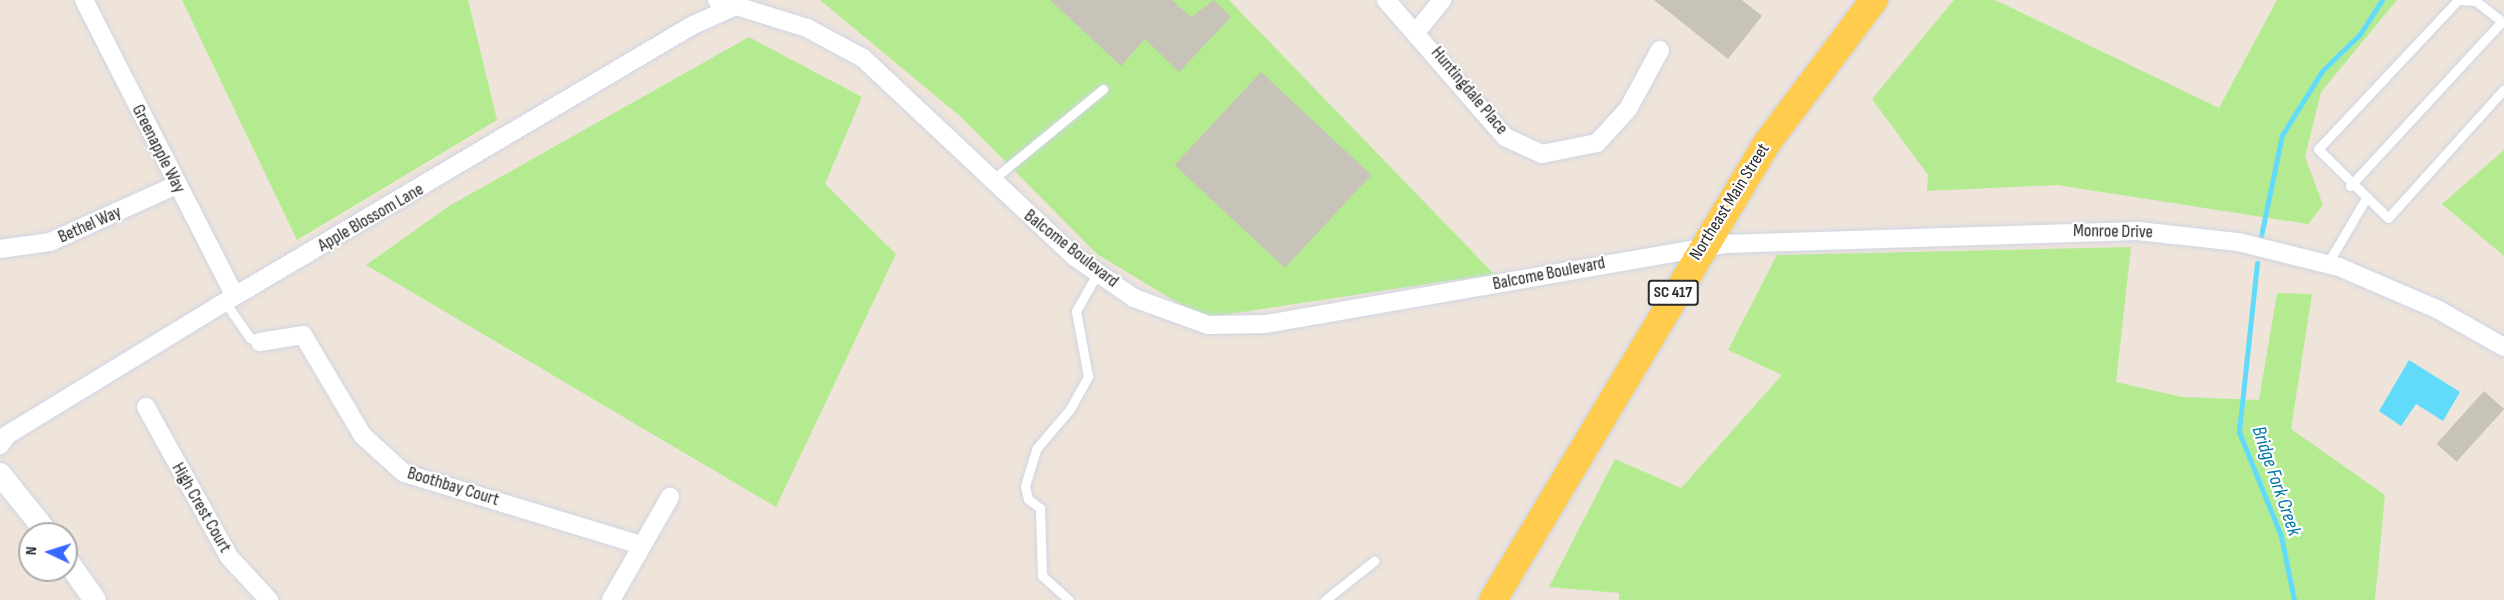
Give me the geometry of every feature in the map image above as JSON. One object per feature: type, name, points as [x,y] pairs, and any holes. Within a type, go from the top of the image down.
[{"type":"main road","name":"Northeast Main Street","points":[[1493,600],[1700,249],[1816,72],[1874,0]]},
{"type":"street","name":"Greenapple Way","points":[[84,0],[230,299]]},
{"type":"street","name":"Balcome Boulevard","points":[[717,0],[741,4],[807,28],[863,58],[989,182],[1097,274],[1161,311],[1208,325],[1247,327],[1700,249]]},
{"type":"street","name":"Huntingdale Place","points":[[1386,0],[1417,31],[1505,137],[1542,154],[1597,143],[1628,109],[1660,50]]},
{"type":"street","points":[[1417,31],[1442,0]]},
{"type":"street","name":"Apple Blossom Lane","points":[[0,445],[7,435],[230,299],[693,25],[741,4]]},
{"type":"street","name":"Bethel Way","points":[[0,249],[50,242],[176,185]]},
{"type":"street","name":"Monroe Drive","points":[[1700,249],[2002,232],[2138,231],[2238,242],[2328,263],[2437,309],[2504,347]]},
{"type":"street","name":"Boothbay Court","points":[[260,342],[303,335],[363,436],[404,473],[641,545]]},
{"type":"street","name":"High Crest Court","points":[[146,407],[229,557],[269,600]]},
{"type":"street","points":[[0,474],[38,522]]},
{"type":"street","points":[[611,600],[670,497]]},
{"type":"street","points":[[78,576],[95,600]]},
{"type":"lane","points":[[2350,186],[2503,22],[2476,1],[2458,0],[2318,149],[2350,186],[2388,218],[2504,89]]},
{"type":"lane","points":[[989,182],[1103,89]]},
{"type":"lane","points":[[2328,263],[2365,200]]},
{"type":"lane","points":[[1069,600],[1042,576],[1040,508],[1028,499],[1025,486],[1036,449],[1070,409],[1088,376],[1076,311],[1097,274]]},
{"type":"lane","points":[[230,299],[250,338],[260,342]]},
{"type":"lane","points":[[1325,600],[1374,561]]},
{"type":"green space","points":[[182,0],[468,0],[497,120],[297,240]]},
{"type":"green space","points":[[820,0],[1229,0],[1494,274],[1203,318],[1097,254],[961,117]]},
{"type":"green space","points":[[1954,0],[1995,0],[2219,108],[2277,0],[2397,0],[2321,92],[2305,157],[2323,205],[2308,224],[2057,185],[1927,191],[1928,175],[1872,99]]},
{"type":"green space","points":[[749,37],[862,97],[825,184],[896,254],[776,507],[366,265],[449,206]]},
{"type":"green space","points":[[2504,150],[2504,256],[2442,204]]},
{"type":"green space","points":[[2131,247],[2116,382],[2182,397],[2259,400],[2277,293],[2312,294],[2291,429],[2385,495],[2375,600],[1619,600],[1619,593],[1549,587],[1615,459],[1681,488],[1782,375],[1728,350],[1777,255]]},
{"type":"water","points":[[2409,360],[2460,392],[2443,421],[2416,404],[2401,426],[2379,411]]},
{"type":"building","points":[[1050,0],[1172,0],[1191,17],[1214,0],[1231,17],[1179,72],[1145,39],[1121,66]]},
{"type":"building","points":[[1654,0],[1742,0],[1762,16],[1728,59]]},
{"type":"building","points":[[1261,72],[1371,175],[1285,268],[1174,165]]},
{"type":"building","points":[[2484,391],[2504,409],[2457,462],[2436,444]]},
{"type":"waterway","name":"Bridge Fork Creek","points":[[2261,236],[2282,135],[2322,71],[2360,34],[2382,0]]},
{"type":"waterway","name":"Bridge Fork Creek","points":[[2257,263],[2239,432],[2281,536],[2294,600]]}]
